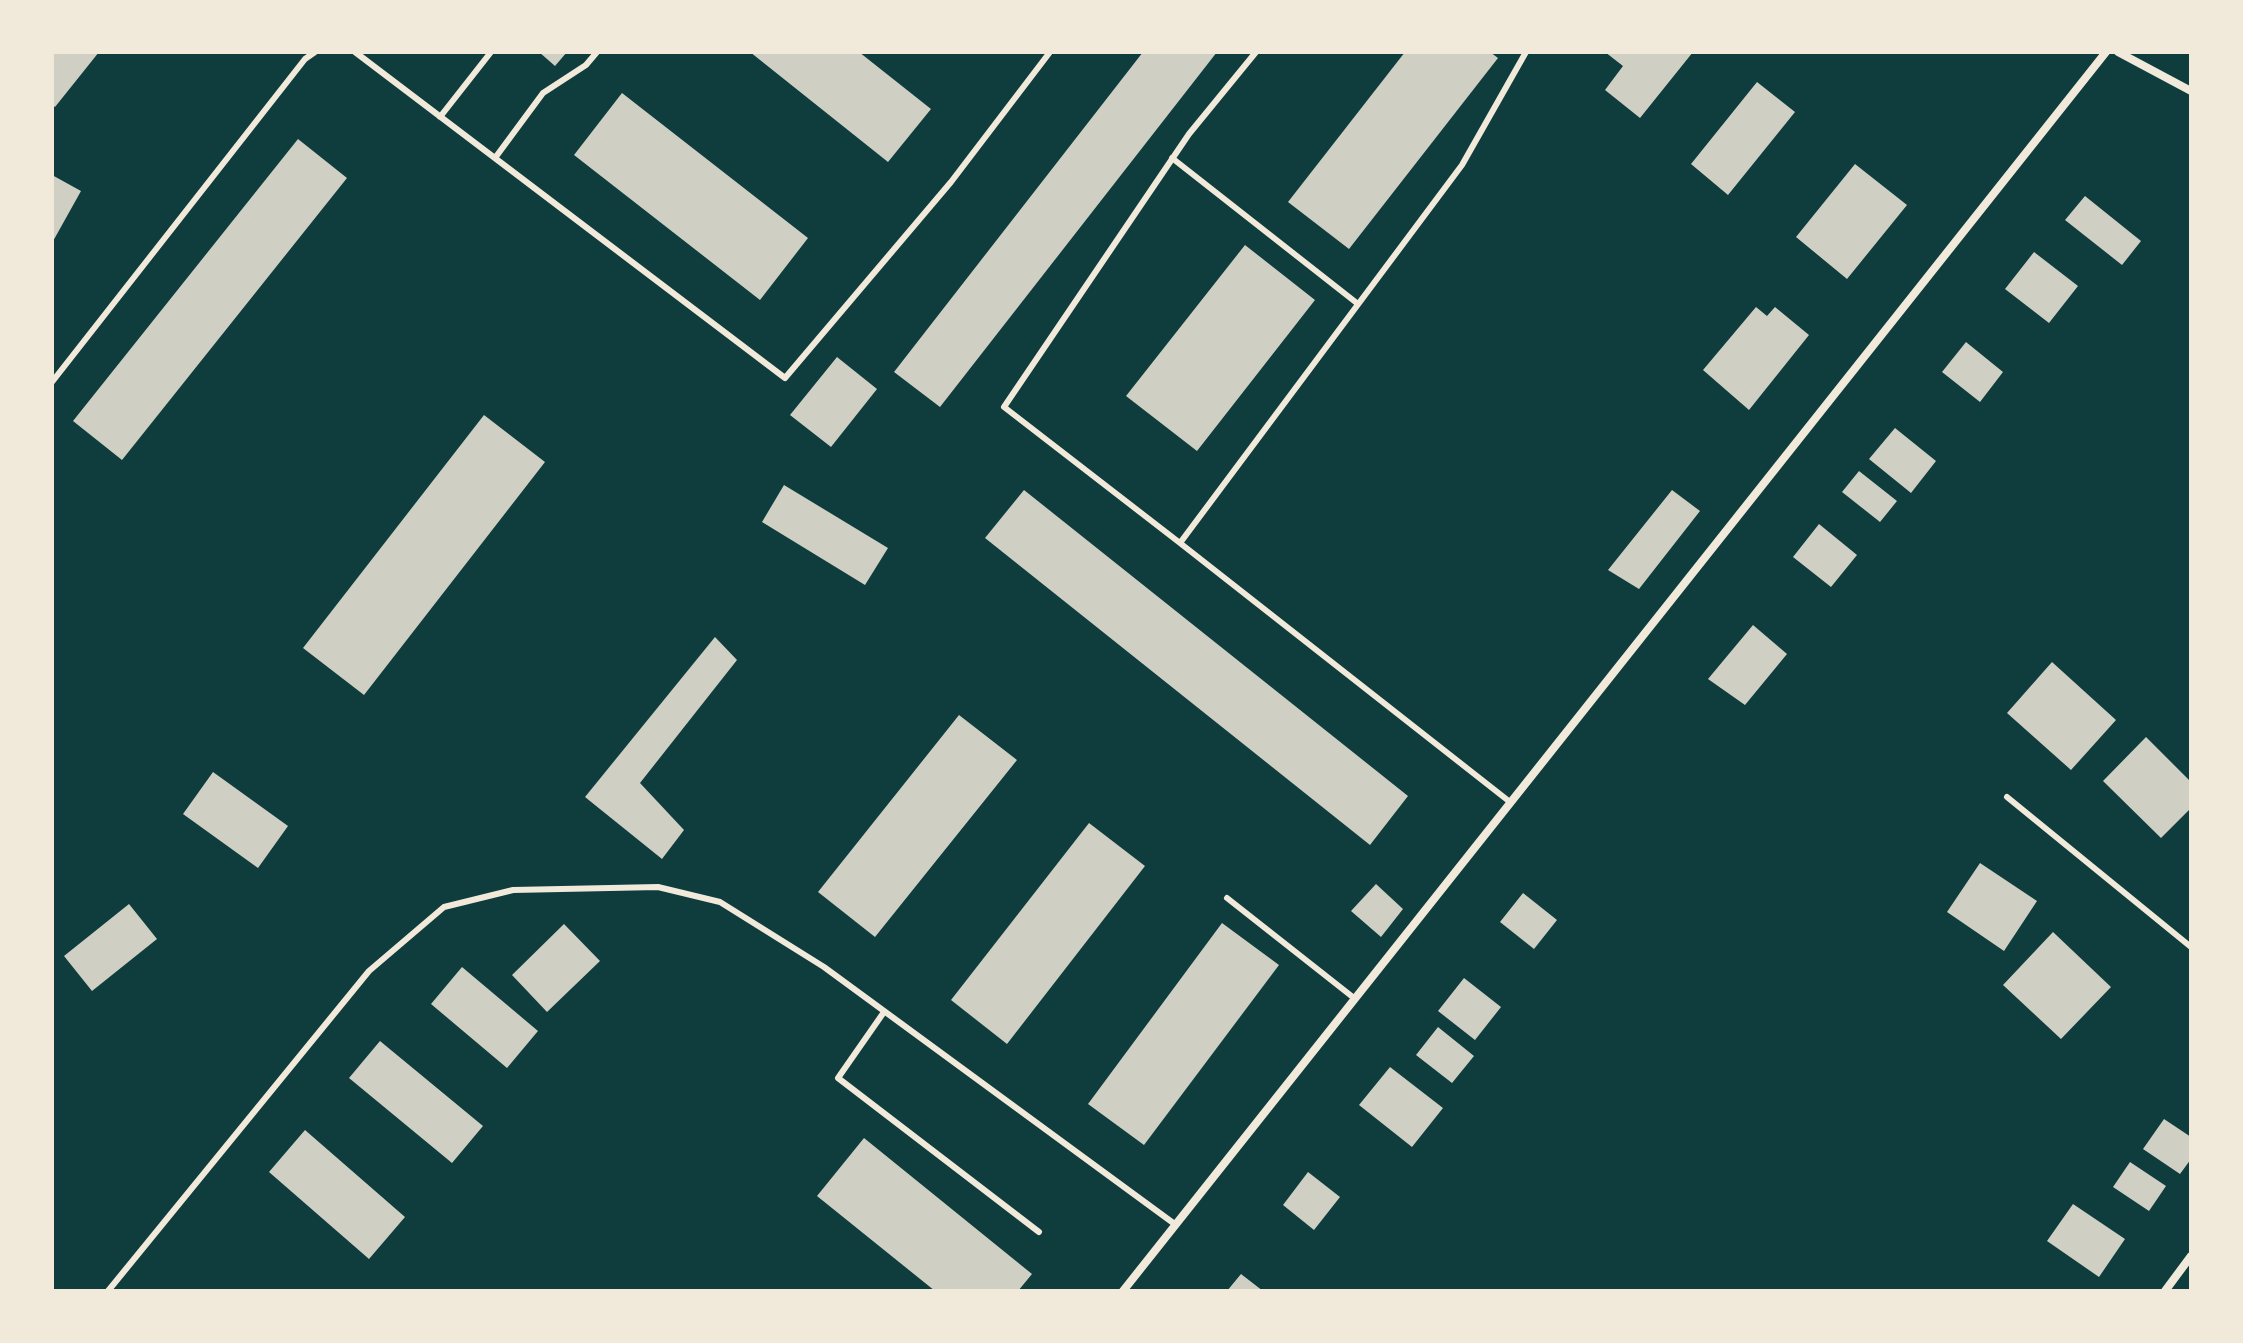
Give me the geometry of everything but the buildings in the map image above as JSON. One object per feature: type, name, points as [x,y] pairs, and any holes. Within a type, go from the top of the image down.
[{"type":"street","points":[[1123,1291],[2106,52]]},
{"type":"street","points":[[2118,52],[2191,91]]},
{"type":"street","points":[[2165,1291],[2191,1256]]},
{"type":"lane","points":[[52,382],[305,59],[315,52]]},
{"type":"lane","points":[[355,52],[785,378],[951,182],[1050,52]]},
{"type":"lane","points":[[440,117],[491,52]]},
{"type":"lane","points":[[495,158],[543,93],[586,65],[597,52]]},
{"type":"lane","points":[[1256,52],[1172,158],[1004,407],[1510,802]]},
{"type":"lane","points":[[1180,543],[1462,165],[1526,52]]},
{"type":"lane","points":[[1172,158],[1358,304]]},
{"type":"lane","points":[[2007,797],[2191,947]]},
{"type":"lane","points":[[108,1291],[369,971],[444,907],[513,890],[658,887],[720,902],[824,967],[1176,1225]]},
{"type":"lane","points":[[1227,898],[1354,998]]},
{"type":"lane","points":[[884,1012],[838,1078],[1039,1232]]}]
